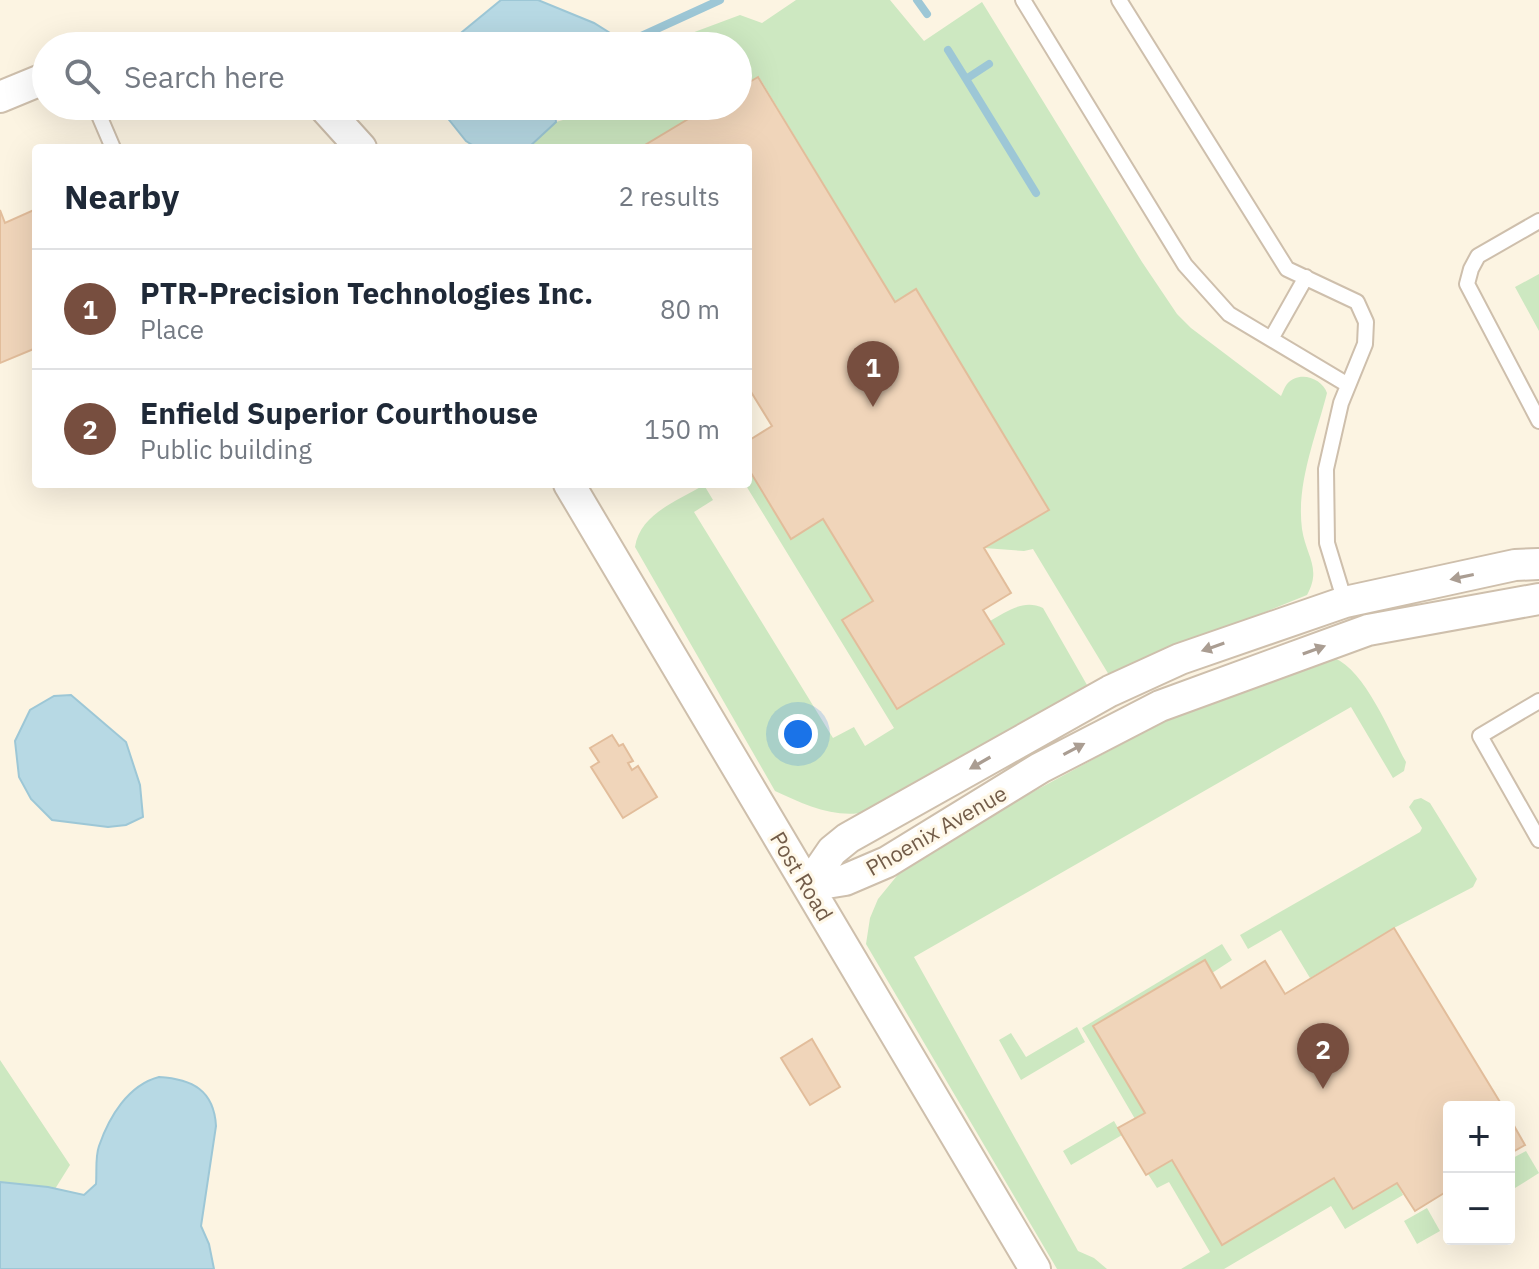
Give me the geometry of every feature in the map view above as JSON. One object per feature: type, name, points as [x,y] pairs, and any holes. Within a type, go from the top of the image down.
[{"type":"street","points":[[0,97],[32,84]]},
{"type":"street","points":[[336,120],[357,144]]},
{"type":"street","name":"Post Road","points":[[571,488],[1035,1269]]},
{"type":"street","name":"Phoenix Avenue","points":[[808,886],[826,858],[848,838],[1110,691],[1180,659],[1345,602],[1515,565],[1539,564]]},
{"type":"street","name":"Phoenix Avenue","points":[[808,886],[845,880],[887,862],[1040,768],[1160,706],[1360,633],[1539,599]]},
{"type":"street","points":[[1345,602],[1360,633]]},
{"type":"lane","points":[[1023,0],[1185,265],[1229,314],[1348,385]]},
{"type":"lane","points":[[1119,0],[1287,269],[1357,302],[1366,322],[1365,344],[1341,403],[1326,469],[1327,543],[1345,602]]},
{"type":"lane","points":[[101,120],[111,144]]},
{"type":"lane","points":[[1539,221],[1478,256],[1473,262],[1467,284],[1539,421]]},
{"type":"lane","points":[[1271,339],[1306,277]]},
{"type":"lane","points":[[1539,701],[1480,736],[1539,840]]},
{"type":"green space","points":[[796,0],[890,0],[924,41],[982,2],[1177,314],[1281,396],[1287,384],[1298,377],[1315,380],[1327,393],[1308,460],[1302,495],[1302,529],[1313,569],[1307,595],[1109,675],[1033,549],[984,548],[1048,510],[895,302],[759,77],[752,81],[752,32],[694,32],[740,15],[762,23]]},
{"type":"green space","points":[[687,120],[647,144],[532,144],[556,122]]},
{"type":"green space","points":[[1539,274],[1539,331],[1515,287]]},
{"type":"green space","points":[[752,475],[790,538],[823,519],[873,601],[843,620],[897,709],[1004,645],[990,621],[1009,610],[1029,605],[1043,608],[1087,685],[872,810],[843,814],[808,805],[775,791],[635,547],[644,526],[672,503],[699,488],[706,488],[713,500],[694,512],[833,738],[854,727],[865,746],[894,728],[747,488],[752,488]]},
{"type":"green space","points":[[1334,658],[1356,675],[1376,704],[1406,762],[1404,771],[1393,778],[1351,707],[914,957],[1078,1251],[1094,1258],[1107,1269],[1057,1269],[866,944],[870,918],[878,899],[905,866],[1014,802],[1183,711]]},
{"type":"green space","points":[[1421,798],[1430,803],[1477,879],[1473,887],[1394,928],[1310,978],[1281,930],[1248,949],[1240,935],[1420,832],[1422,828],[1409,807],[1414,800]]},
{"type":"green space","points":[[1222,944],[1232,960],[1212,973],[1094,1026],[1145,1113],[1135,1119],[1082,1028]]},
{"type":"green space","points":[[1077,1027],[1085,1042],[1021,1080],[999,1040],[1011,1033],[1026,1057]]},
{"type":"green space","points":[[0,1060],[70,1165],[5,1269],[0,1269]]},
{"type":"green space","points":[[1114,1121],[1122,1135],[1071,1165],[1063,1151]]},
{"type":"green space","points":[[1526,1151],[1539,1173],[1515,1188],[1515,1173],[1515,1157]]},
{"type":"green space","points":[[1172,1160],[1223,1244],[1334,1178],[1353,1209],[1397,1183],[1403,1195],[1345,1229],[1331,1206],[1224,1269],[1181,1269],[1210,1252],[1169,1182],[1157,1188],[1148,1174]]},
{"type":"green space","points":[[1427,1208],[1440,1231],[1417,1244],[1404,1221]]},
{"type":"water","points":[[501,0],[538,0],[608,32],[462,32]]},
{"type":"water","points":[[449,120],[556,120],[532,144],[471,144]]},
{"type":"water","points":[[71,695],[126,742],[140,785],[143,817],[126,825],[108,827],[52,820],[31,799],[19,777],[15,741],[30,710],[54,696]]},
{"type":"water","points":[[159,1077],[191,1084],[211,1103],[216,1126],[201,1226],[209,1244],[214,1269],[0,1269],[0,1182],[84,1195],[96,1184],[98,1150],[114,1114],[138,1087]]},
{"type":"building","points":[[758,77],[895,302],[916,289],[1049,510],[984,548],[1011,593],[983,610],[1004,644],[897,709],[842,620],[873,601],[823,519],[791,539],[752,475],[752,438],[772,426],[752,394],[752,144],[647,144],[687,120],[752,120],[752,81]]},
{"type":"building","points":[[0,210],[5,223],[32,211],[32,350],[0,363]]},
{"type":"building","points":[[612,735],[619,746],[623,744],[633,761],[628,763],[632,770],[638,766],[657,797],[623,818],[591,767],[599,762],[590,748]]},
{"type":"building","points":[[1394,928],[1499,1101],[1443,1101],[1443,1194],[1415,1211],[1397,1183],[1353,1209],[1334,1178],[1222,1245],[1172,1160],[1146,1175],[1122,1135],[1118,1128],[1145,1113],[1093,1026],[1205,960],[1221,988],[1265,961],[1285,994]]},
{"type":"building","points":[[812,1039],[840,1087],[810,1105],[781,1058]]},
{"type":"building","points":[[1515,1128],[1525,1145],[1515,1151]]},
{"type":"waterway","points":[[650,32],[720,0]]},
{"type":"waterway","points":[[917,0],[927,14]]},
{"type":"waterway","points":[[948,50],[966,79],[989,64]]},
{"type":"waterway","points":[[966,79],[1036,193]]},
{"type":"place","name":"PTR-Precision Technologies Inc.","points":[[873,407]]},
{"type":"place","name":"Enfield Superior Courthouse","points":[[1323,1089]]}]
